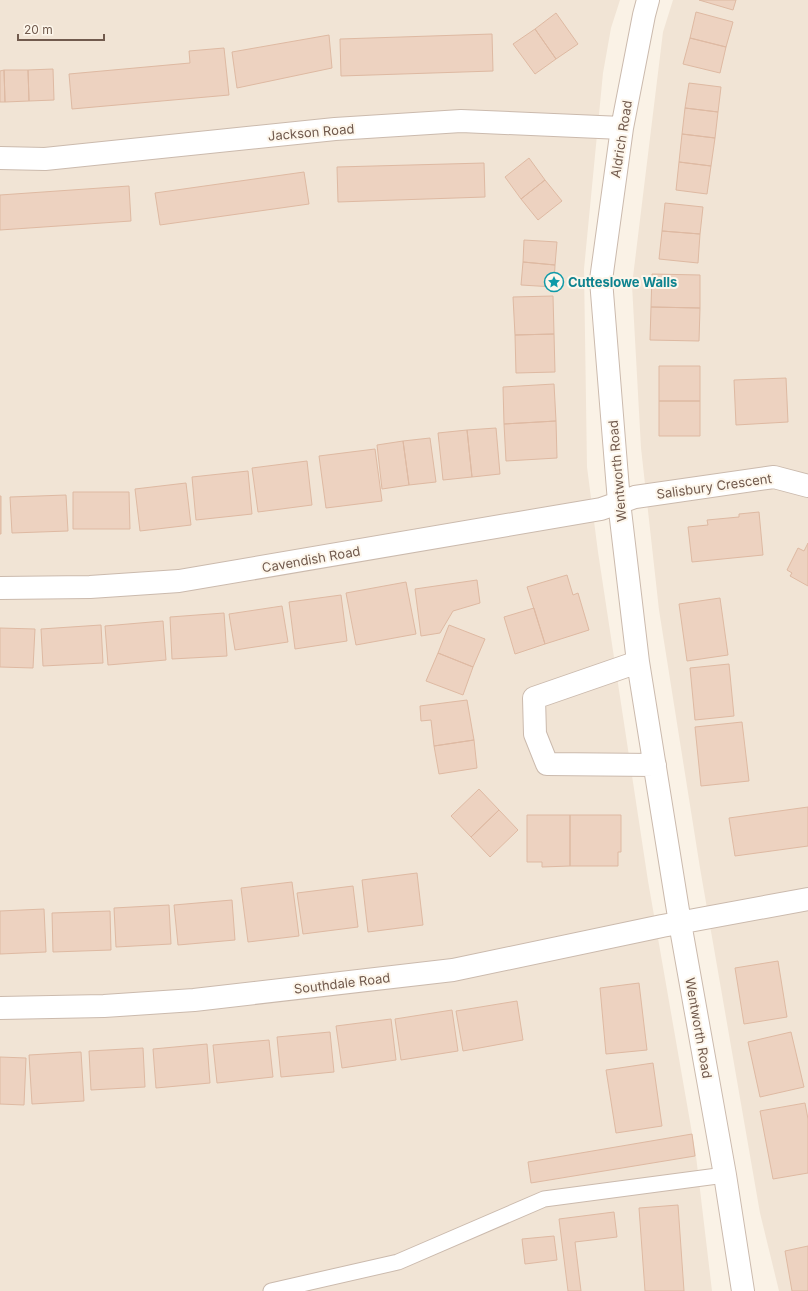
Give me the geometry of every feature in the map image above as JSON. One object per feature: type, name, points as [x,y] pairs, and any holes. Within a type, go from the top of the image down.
[{"type":"street","name":"Aldrich Road","points":[[600,280],[622,128],[648,0]]},
{"type":"street","name":"Jackson Road","points":[[0,158],[45,159],[335,129],[461,121],[622,128]]},
{"type":"street","name":"Wentworth Road","points":[[600,280],[619,502],[638,662],[680,923],[725,1175],[743,1291]]},
{"type":"street","name":"Salisbury Crescent","points":[[619,502],[634,497],[774,477],[808,486]]},
{"type":"street","name":"Cavendish Road","points":[[0,588],[90,587],[179,581],[601,509],[619,502]]},
{"type":"street","points":[[638,662],[534,698],[535,734],[547,764],[655,766]]},
{"type":"street","points":[[680,923],[808,899]]},
{"type":"street","name":"Southdale Road","points":[[0,1008],[104,1006],[194,1000],[446,971],[680,923]]},
{"type":"lane","points":[[271,1291],[398,1262],[544,1199],[725,1175]]},
{"type":"shaded area","points":[[0,0],[620,0],[611,28],[603,73],[584,269],[587,467],[598,552],[648,881],[696,1156],[712,1291],[0,1291]]},
{"type":"shaded area","points":[[673,0],[808,0],[808,1291],[779,1291],[760,1213],[700,868],[659,610],[641,448],[632,285],[663,32]]},
{"type":"building","points":[[699,0],[736,0],[733,10]]},
{"type":"building","points":[[696,12],[733,22],[726,47],[690,38]]},
{"type":"building","points":[[556,13],[578,44],[556,59],[535,29]]},
{"type":"building","points":[[535,29],[556,59],[535,74],[513,44]]},
{"type":"building","points":[[492,34],[493,71],[341,76],[340,39]]},
{"type":"building","points":[[329,35],[332,68],[237,88],[232,52]]},
{"type":"building","points":[[690,38],[726,47],[720,73],[683,64]]},
{"type":"building","points":[[224,48],[229,95],[72,109],[69,74],[190,63],[189,51]]},
{"type":"building","points":[[53,69],[54,100],[29,101],[28,70]]},
{"type":"building","points":[[4,70],[5,102],[0,102],[0,71]]},
{"type":"building","points":[[4,70],[28,70],[29,101],[5,102]]},
{"type":"building","points":[[689,83],[721,87],[718,112],[685,108]]},
{"type":"building","points":[[685,108],[718,112],[715,138],[682,134]]},
{"type":"building","points":[[682,134],[715,138],[711,166],[679,162]]},
{"type":"building","points":[[529,158],[545,180],[521,199],[505,177]]},
{"type":"building","points":[[679,162],[711,166],[707,194],[676,190]]},
{"type":"building","points":[[484,163],[485,197],[338,202],[337,167]]},
{"type":"building","points":[[304,172],[309,204],[160,225],[155,193]]},
{"type":"building","points":[[545,180],[562,201],[538,220],[521,199]]},
{"type":"building","points":[[129,186],[131,221],[0,230],[0,195]]},
{"type":"building","points":[[665,203],[703,207],[700,234],[662,231]]},
{"type":"building","points":[[662,231],[700,234],[698,263],[659,259]]},
{"type":"building","points":[[524,240],[557,242],[555,265],[523,262]]},
{"type":"building","points":[[523,262],[555,265],[554,287],[521,285]]},
{"type":"building","points":[[652,274],[700,275],[700,308],[651,307]]},
{"type":"building","points":[[553,296],[554,334],[515,335],[513,297]]},
{"type":"building","points":[[651,307],[700,308],[699,341],[650,340]]},
{"type":"building","points":[[554,334],[555,372],[516,373],[515,335]]},
{"type":"building","points":[[659,366],[700,366],[700,401],[659,401]]},
{"type":"building","points":[[786,378],[788,422],[736,425],[734,380]]},
{"type":"building","points":[[554,384],[556,421],[504,424],[503,387]]},
{"type":"building","points":[[659,401],[700,401],[700,436],[659,436]]},
{"type":"building","points":[[556,421],[557,458],[506,461],[504,424]]},
{"type":"building","points":[[496,428],[500,474],[472,477],[467,430]]},
{"type":"building","points":[[467,430],[472,477],[443,480],[438,433]]},
{"type":"building","points":[[430,438],[436,482],[409,485],[403,441]]},
{"type":"building","points":[[403,441],[409,485],[382,489],[377,445]]},
{"type":"building","points":[[375,449],[382,501],[326,508],[319,456]]},
{"type":"building","points":[[307,461],[312,505],[258,512],[252,468]]},
{"type":"building","points":[[248,471],[252,514],[196,520],[192,477]]},
{"type":"building","points":[[186,483],[191,525],[140,531],[135,489]]},
{"type":"building","points":[[73,492],[129,492],[130,529],[73,529]]},
{"type":"building","points":[[66,495],[68,531],[12,533],[10,497]]},
{"type":"building","points":[[1,496],[1,534],[0,534]]},
{"type":"building","points":[[759,512],[763,555],[692,562],[688,527],[708,525],[707,520],[739,517],[739,514]]},
{"type":"building","points":[[808,543],[808,586],[790,576],[792,573],[787,570],[798,548],[804,551]]},
{"type":"building","points":[[567,575],[573,595],[578,593],[589,630],[545,644],[527,587]]},
{"type":"building","points":[[477,580],[480,603],[453,611],[440,633],[421,636],[415,589]]},
{"type":"building","points":[[406,582],[416,634],[356,645],[346,593]]},
{"type":"building","points":[[341,595],[347,641],[295,649],[289,602]]},
{"type":"building","points":[[720,598],[728,655],[687,661],[679,604]]},
{"type":"building","points":[[282,606],[288,642],[235,650],[229,614]]},
{"type":"building","points":[[534,608],[545,644],[515,654],[504,617]]},
{"type":"building","points":[[224,613],[227,656],[172,659],[170,617]]},
{"type":"building","points":[[163,621],[166,660],[108,665],[105,626]]},
{"type":"building","points":[[101,625],[103,663],[43,666],[41,629]]},
{"type":"building","points":[[449,625],[485,639],[473,667],[438,653]]},
{"type":"building","points":[[0,628],[35,629],[33,668],[0,667]]},
{"type":"building","points":[[438,653],[473,667],[463,695],[426,681]]},
{"type":"building","points":[[729,664],[734,716],[695,720],[690,668]]},
{"type":"building","points":[[467,700],[474,740],[434,746],[431,720],[421,721],[420,706]]},
{"type":"building","points":[[742,722],[749,781],[701,786],[695,727]]},
{"type":"building","points":[[474,740],[477,768],[439,774],[434,746]]},
{"type":"building","points":[[479,789],[499,810],[471,837],[451,816]]},
{"type":"building","points":[[808,807],[808,846],[735,856],[729,818]]},
{"type":"building","points":[[499,810],[518,830],[490,857],[471,837]]},
{"type":"building","points":[[527,815],[570,815],[570,866],[542,867],[542,862],[527,862]]},
{"type":"building","points":[[570,815],[621,815],[621,852],[618,852],[618,866],[570,866]]},
{"type":"building","points":[[417,873],[423,925],[368,932],[362,880]]},
{"type":"building","points":[[292,882],[299,936],[248,942],[241,888]]},
{"type":"building","points":[[353,886],[358,927],[303,934],[297,893]]},
{"type":"building","points":[[232,900],[235,940],[178,945],[174,905]]},
{"type":"building","points":[[169,905],[171,944],[116,947],[114,908]]},
{"type":"building","points":[[44,909],[46,952],[0,954],[0,911]]},
{"type":"building","points":[[110,911],[111,950],[53,952],[52,913]]},
{"type":"building","points":[[778,961],[787,1017],[744,1024],[735,968]]},
{"type":"building","points":[[639,983],[647,1050],[606,1054],[600,988]]},
{"type":"building","points":[[517,1001],[523,1040],[463,1051],[456,1011]]},
{"type":"building","points":[[452,1010],[458,1051],[401,1060],[395,1019]]},
{"type":"building","points":[[391,1019],[396,1060],[342,1068],[336,1026]]},
{"type":"building","points":[[330,1032],[334,1072],[281,1077],[277,1037]]},
{"type":"building","points":[[791,1032],[804,1087],[760,1097],[748,1042]]},
{"type":"building","points":[[269,1040],[273,1077],[217,1083],[213,1045]]},
{"type":"building","points":[[207,1044],[210,1083],[156,1088],[153,1049]]},
{"type":"building","points":[[143,1048],[145,1087],[91,1090],[89,1051]]},
{"type":"building","points":[[81,1052],[84,1101],[32,1104],[29,1055]]},
{"type":"building","points":[[0,1057],[26,1058],[24,1105],[0,1104]]},
{"type":"building","points":[[653,1063],[662,1126],[616,1133],[606,1070]]},
{"type":"building","points":[[805,1103],[808,1119],[808,1173],[773,1179],[760,1111]]},
{"type":"building","points":[[692,1134],[695,1156],[531,1183],[528,1162]]},
{"type":"building","points":[[678,1205],[684,1291],[645,1291],[639,1208]]},
{"type":"building","points":[[614,1212],[617,1237],[575,1242],[581,1291],[568,1291],[559,1219]]},
{"type":"building","points":[[554,1236],[557,1260],[525,1264],[522,1239]]},
{"type":"building","points":[[808,1246],[808,1291],[792,1291],[785,1251]]},
{"type":"place","name":"Cutteslowe Walls","points":[[554,282]]}]
